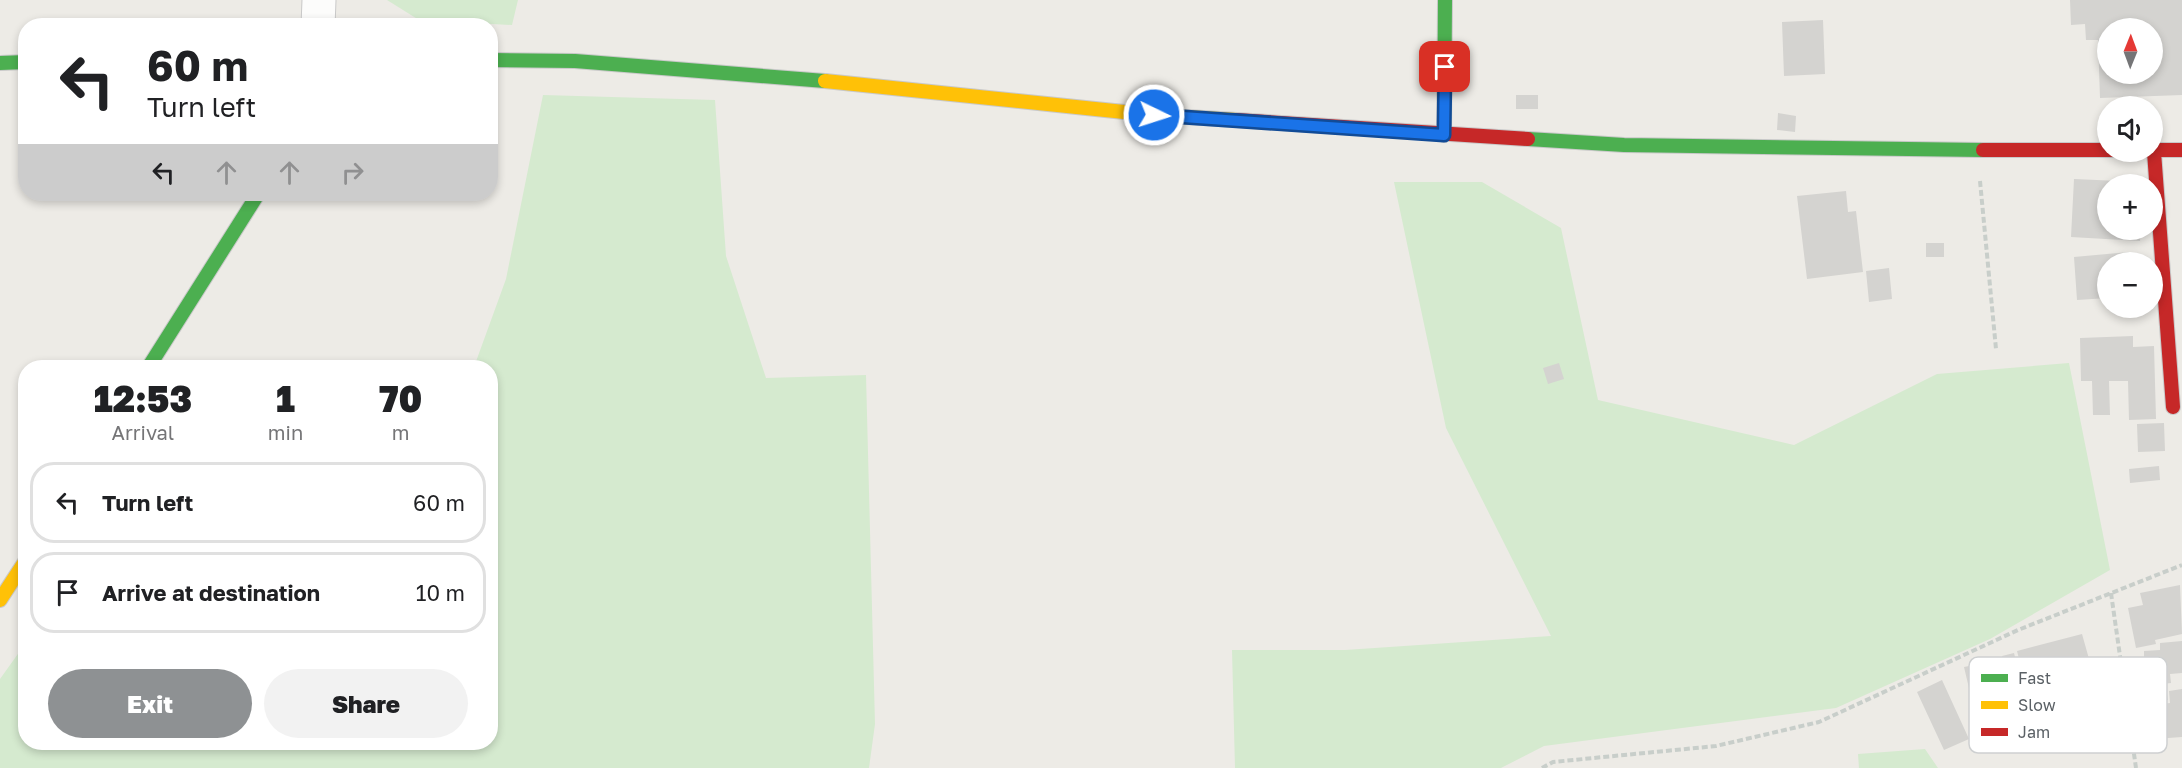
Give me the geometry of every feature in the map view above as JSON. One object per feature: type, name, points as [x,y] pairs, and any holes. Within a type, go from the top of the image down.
[{"type":"street","points":[[318,18],[319,0]]},
{"type":"street","points":[[1444,135],[1445,0]]},
{"type":"street","points":[[498,60],[575,61],[883,85],[1154,115],[1444,135],[1624,145],[2097,151]]},
{"type":"street","points":[[0,63],[18,62]]},
{"type":"street","points":[[2163,151],[2182,150]]},
{"type":"street","points":[[2155,162],[2173,407]]},
{"type":"street","points":[[153,360],[254,201]]},
{"type":"street","points":[[0,600],[18,572]]},
{"type":"path","points":[[1977,150],[1996,349]]},
{"type":"path","points":[[1542,768],[1553,762],[1716,746],[1819,722],[2018,630],[2182,565]]},
{"type":"path","points":[[2111,593],[2120,657]]},
{"type":"path","points":[[2134,753],[2136,768]]},
{"type":"green space","points":[[387,0],[518,0],[512,25],[498,24],[498,18],[416,18]]},
{"type":"green space","points":[[543,95],[715,100],[726,256],[766,378],[866,375],[875,724],[869,768],[0,768],[0,679],[18,654],[18,750],[498,750],[498,360],[477,360],[506,279]]},
{"type":"green space","points":[[1394,182],[1482,182],[1561,228],[1598,400],[1794,445],[1937,374],[2069,363],[2110,570],[1990,639],[1836,708],[1544,746],[1501,768],[1235,768],[1232,650],[1345,650],[1551,636],[1446,428]]},
{"type":"green space","points":[[1925,749],[1938,768],[1859,768],[1858,754]]},
{"type":"building","points":[[2070,0],[2182,0],[2182,95],[2100,96],[2100,84],[2163,84],[2163,18],[2097,18],[2097,40],[2086,40],[2085,24],[2071,25]]},
{"type":"building","points":[[1823,20],[1825,74],[1784,76],[1782,22]]},
{"type":"building","points":[[1516,95],[1538,95],[1538,109],[1516,109]]},
{"type":"building","points":[[1778,113],[1796,116],[1795,132],[1777,130]]},
{"type":"building","points":[[2074,179],[2097,180],[2097,239],[2071,237]]},
{"type":"building","points":[[1846,191],[1848,212],[1856,211],[1863,272],[1807,279],[1797,196]]},
{"type":"building","points":[[1926,243],[1944,243],[1944,257],[1926,257]]},
{"type":"building","points":[[2097,255],[2097,299],[2077,300],[2074,257]]},
{"type":"building","points":[[1889,268],[1892,299],[1869,302],[1866,271]]},
{"type":"building","points":[[2133,336],[2133,347],[2154,346],[2156,419],[2129,420],[2128,381],[2109,381],[2110,415],[2093,415],[2092,381],[2081,381],[2080,338]]},
{"type":"building","points":[[1559,363],[1564,379],[1548,384],[1543,368]]},
{"type":"building","points":[[2164,423],[2165,451],[2138,452],[2137,424]]},
{"type":"building","points":[[2159,466],[2160,480],[2130,483],[2129,469]]},
{"type":"building","points":[[2180,585],[2182,634],[2155,640],[2156,644],[2136,648],[2128,608],[2143,605],[2140,593]]},
{"type":"building","points":[[2082,634],[2088,657],[2019,657],[2017,651]]},
{"type":"building","points":[[2182,641],[2182,673],[2170,674],[2171,683],[2167,683],[2167,657],[2144,657],[2144,651],[2160,650],[2160,643]]},
{"type":"building","points":[[2014,653],[2015,657],[2002,657]]},
{"type":"building","points":[[1969,666],[1969,688],[1964,667]]},
{"type":"building","points":[[1942,680],[1969,739],[1944,750],[1917,692]]},
{"type":"building","points":[[2182,689],[2182,737],[2167,738],[2169,691]]},
{"type":"traffic: fast","points":[[1444,135],[1445,0]]},
{"type":"traffic: fast","points":[[498,60],[575,61],[825,81]]},
{"type":"traffic: fast","points":[[0,63],[18,62]]},
{"type":"traffic: fast","points":[[1528,139],[1624,145],[1983,150]]},
{"type":"traffic: fast","points":[[153,360],[254,201]]},
{"type":"traffic: slow","points":[[825,81],[1153,115],[1237,120]]},
{"type":"traffic: slow","points":[[0,600],[18,572]]},
{"type":"traffic: jam","points":[[1237,120],[1528,139]]},
{"type":"traffic: jam","points":[[1983,150],[2182,150]]},
{"type":"traffic: jam","points":[[2155,162],[2173,407]]},
{"type":"route","points":[[1154,115],[1444,135],[1445,67]]}]
